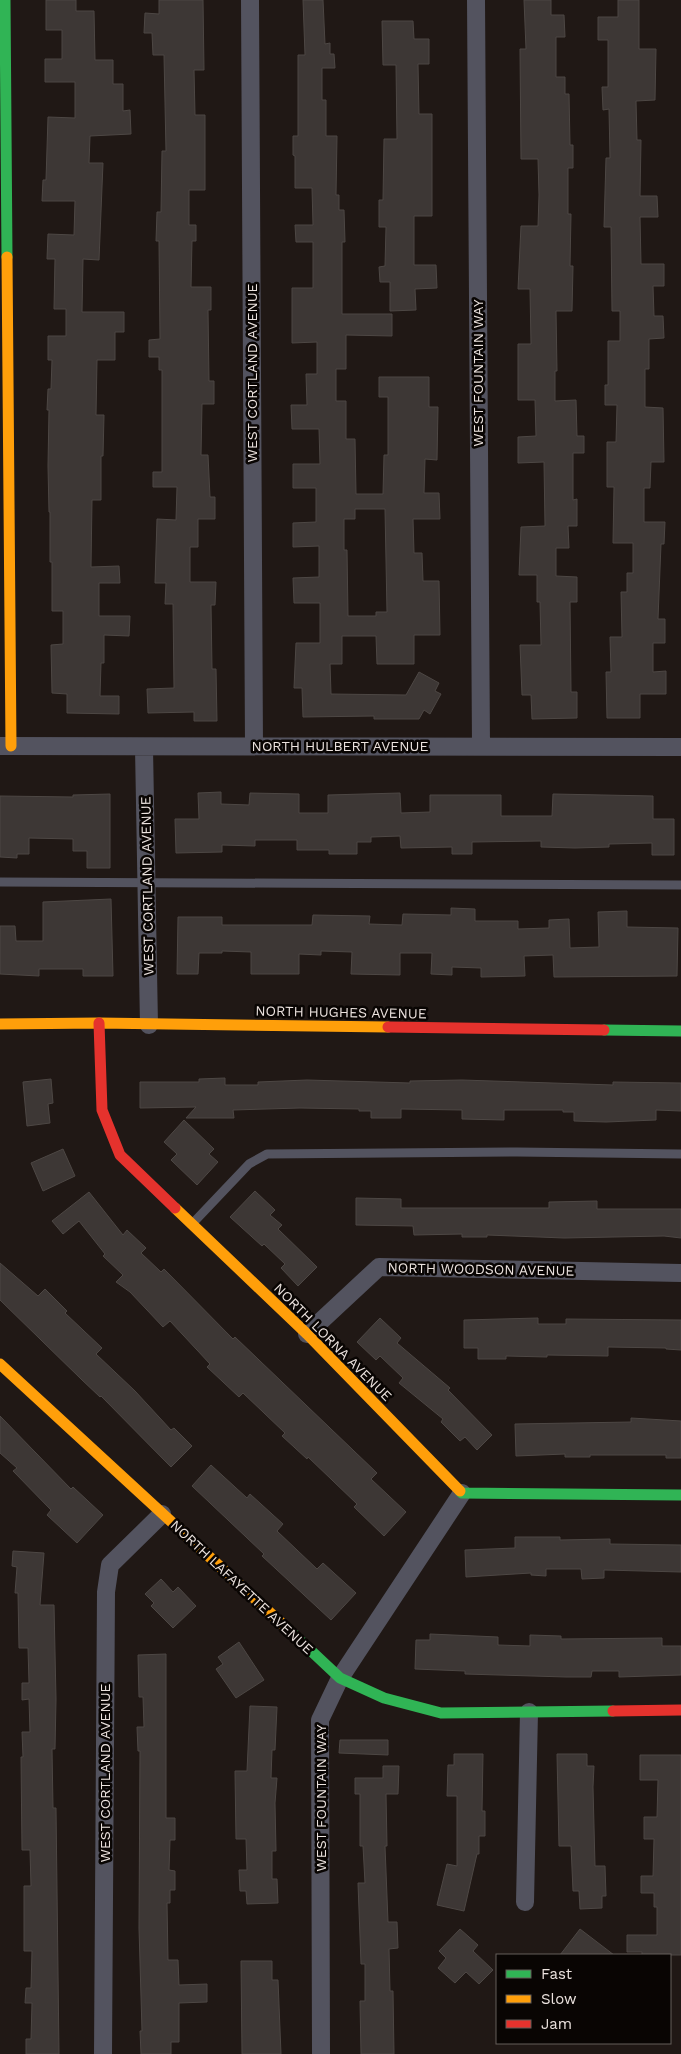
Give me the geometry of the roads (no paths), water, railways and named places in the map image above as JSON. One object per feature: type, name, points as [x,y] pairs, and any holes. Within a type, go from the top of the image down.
[{"type":"street","points":[[5,0],[5,746]]},
{"type":"street","name":"WEST CORTLAND AVENUE","points":[[250,0],[254,746]]},
{"type":"street","name":"WEST FOUNTAIN WAY","points":[[476,0],[481,746]]},
{"type":"street","name":"NORTH HULBERT AVENUE","points":[[5,746],[144,748],[254,746],[681,747]]},
{"type":"street","name":"WEST CORTLAND AVENUE","points":[[144,748],[149,1024]]},
{"type":"street","name":"NORTH HUGHES AVENUE","points":[[0,1024],[99,1023],[681,1031]]},
{"type":"street","name":"NORTH LORNA AVENUE","points":[[99,1023],[102,1110],[120,1155],[307,1334],[462,1494]]},
{"type":"street","name":"NORTH WOODSON AVENUE","points":[[307,1334],[379,1267],[681,1273]]},
{"type":"street","name":"NORTH LAFAYETTE AVENUE","points":[[0,1364],[340,1678],[384,1698],[441,1713],[681,1710]]},
{"type":"street","points":[[462,1494],[681,1495]]},
{"type":"street","name":"WEST FOUNTAIN WAY","points":[[321,2054],[320,1720],[340,1678],[462,1494]]},
{"type":"street","name":"WEST CORTLAND AVENUE","points":[[103,2054],[106,1592],[110,1565],[162,1514]]},
{"type":"street","points":[[525,1902],[529,1712]]},
{"type":"lane","points":[[0,882],[681,885]]},
{"type":"lane","points":[[191,1225],[249,1164],[267,1154],[517,1152],[681,1154]]}]
